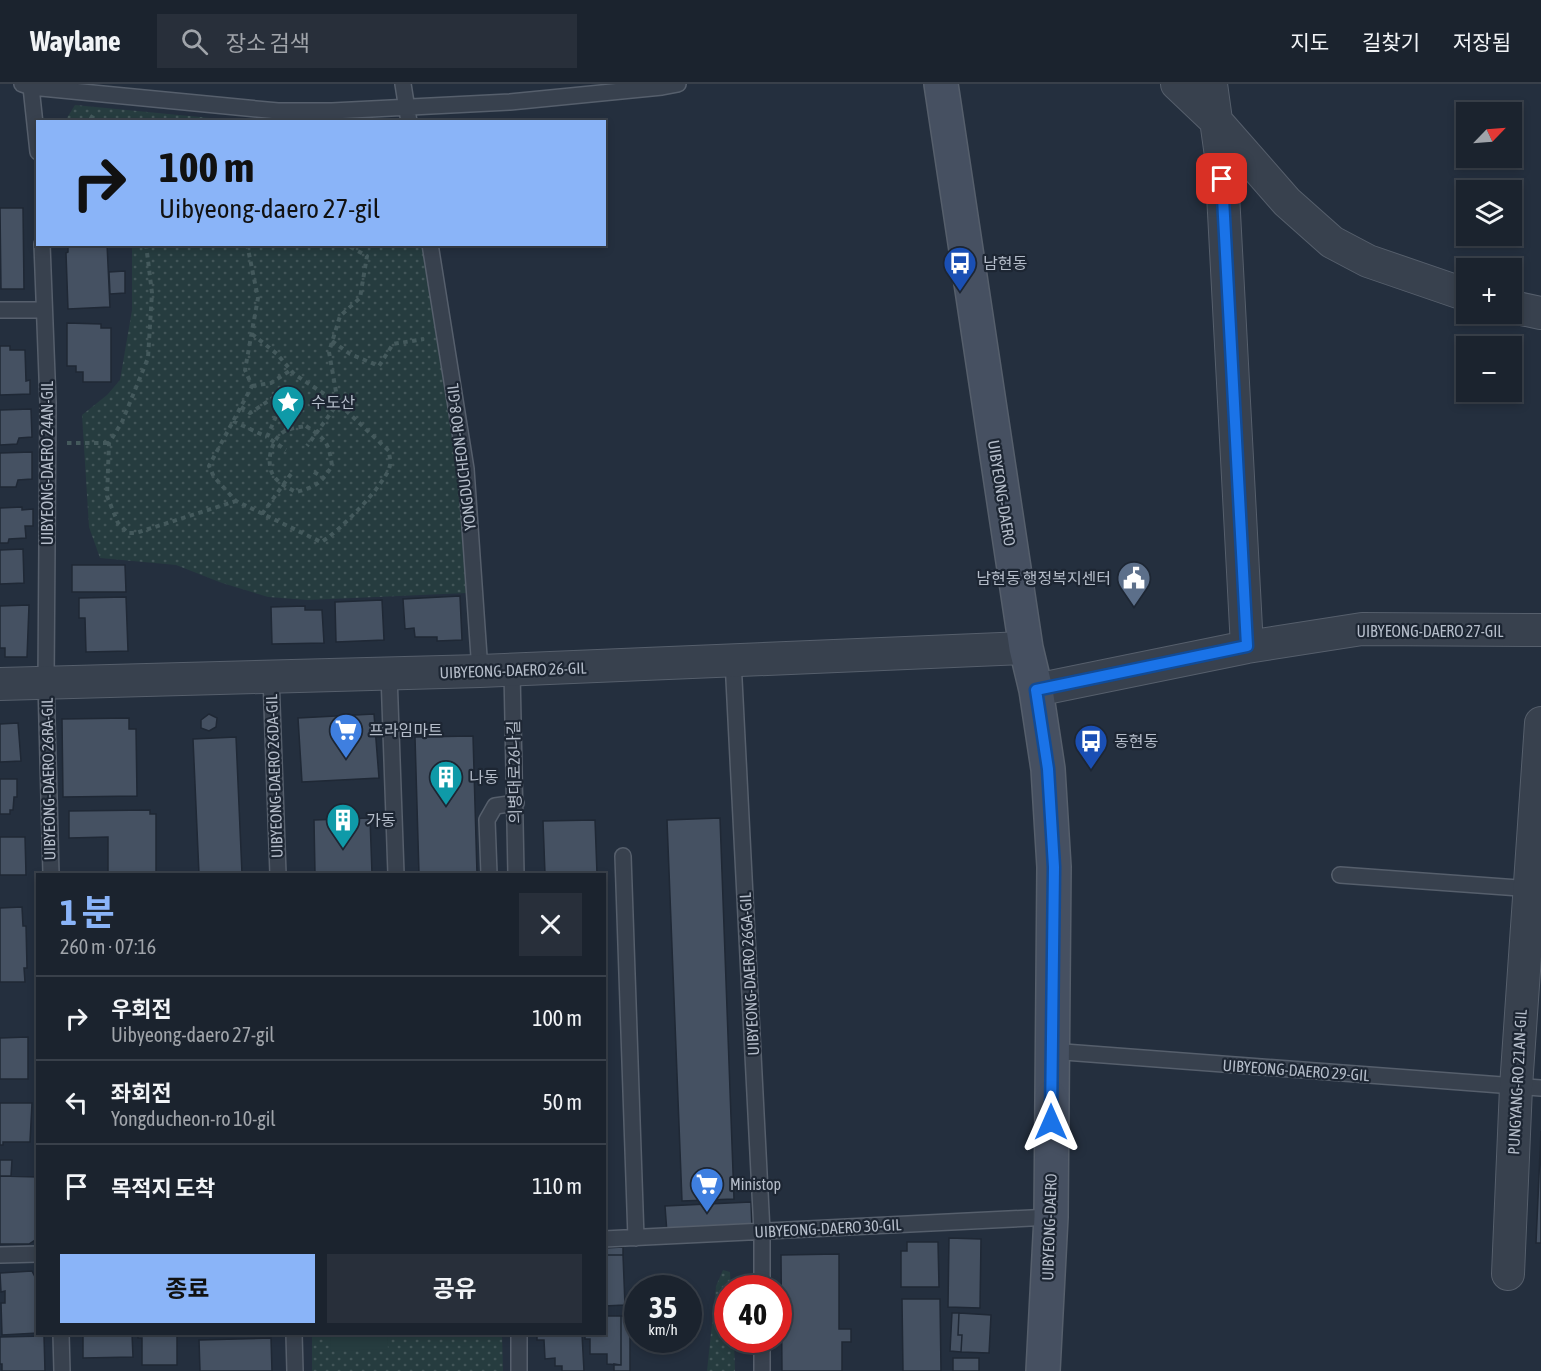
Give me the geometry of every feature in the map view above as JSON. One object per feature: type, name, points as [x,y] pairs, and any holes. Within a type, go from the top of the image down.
[{"type":"street","name":"UIBYEONG-DAERO","points":[[941,84],[1026,648],[1036,690],[1048,769],[1054,867],[1051,1217],[1043,1371]]},
{"type":"street","points":[[1177,84],[1216,121],[1287,202],[1332,242],[1368,261],[1456,291]]},
{"type":"street","points":[[1211,84],[1221,156],[1247,646]]},
{"type":"street","points":[[1522,310],[1541,313]]},
{"type":"street","name":"UIBYEONG-DAERO 27-GIL","points":[[1036,690],[1247,646],[1362,629],[1541,630]]},
{"type":"street","name":"UIBYEONG-DAERO 26-GIL","points":[[0,684],[480,672],[1026,648]]},
{"type":"street","name":"PUNGYANG-RO 21AN-GIL","points":[[1508,1274],[1528,1088],[1541,723]]},
{"type":"lane","points":[[403,84],[408,115]]},
{"type":"lane","points":[[36,141],[26,85],[278,111],[408,115],[678,84]]},
{"type":"lane","name":"UIBYEONG-DAERO 24AN-GIL","points":[[42,246],[48,443],[46,682]]},
{"type":"lane","name":"YONGDUCHEON-RO 8-GIL","points":[[430,246],[466,469],[480,672]]},
{"type":"lane","points":[[0,310],[44,310]]},
{"type":"lane","name":"UIBYEONG-DAERO 26GA-GIL","points":[[733,660],[762,1232],[762,1275]]},
{"type":"lane","name":"의병대로26나길","points":[[512,670],[516,873]]},
{"type":"lane","points":[[389,674],[396,873]]},
{"type":"lane","name":"UIBYEONG-DAERO 26DA-GIL","points":[[271,677],[278,873]]},
{"type":"lane","name":"UIBYEONG-DAERO 26RA-GIL","points":[[46,682],[51,873]]},
{"type":"lane","points":[[489,873],[487,820],[490,812],[495,806],[516,803]]},
{"type":"lane","points":[[624,856],[636,1238]]},
{"type":"lane","points":[[1340,875],[1535,889]]},
{"type":"lane","name":"UIBYEONG-DAERO 29-GIL","points":[[1051,1051],[1528,1088]]},
{"type":"lane","name":"UIBYEONG-DAERO 30-GIL","points":[[606,1239],[1051,1217]]},
{"type":"lane","points":[[0,1255],[36,1254]]},
{"type":"lane","points":[[61,1335],[62,1371]]},
{"type":"lane","points":[[294,1335],[295,1371]]},
{"type":"lane","points":[[519,1335],[519,1371]]},
{"type":"lane","points":[[762,1353],[762,1371]]},
{"type":"path","points":[[146,246],[152,292],[148,358],[122,422],[108,443],[107,496],[118,523],[128,533],[136,533],[236,501]]},
{"type":"path","points":[[247,246],[258,298],[245,370],[252,386]]},
{"type":"path","points":[[308,446],[338,402],[329,352],[340,316],[360,298],[367,256],[349,246]]},
{"type":"path","points":[[252,334],[277,354],[291,370],[338,402],[389,450],[390,466],[380,485],[332,537],[321,542],[236,501],[214,477],[209,466],[252,386]]},
{"type":"path","points":[[332,341],[350,354],[379,366],[393,344],[445,335]]},
{"type":"path","points":[[252,386],[271,383],[291,370]]},
{"type":"path","points":[[241,407],[250,413],[279,394],[284,398],[267,437]]},
{"type":"path","points":[[233,421],[267,437],[286,450]]},
{"type":"path","points":[[306,426],[316,433],[329,446],[332,466],[313,488],[296,492],[283,485],[273,475],[269,457],[275,443],[285,430],[306,426]]},
{"type":"path","points":[[48,443],[108,443]]},
{"type":"path","points":[[314,471],[324,478]]},
{"type":"path","points":[[262,514],[291,474]]},
{"type":"green space","points":[[75,105],[231,120],[66,120]]},
{"type":"green space","points":[[132,246],[424,246],[458,473],[467,593],[308,600],[268,597],[222,583],[176,565],[100,558],[89,527],[82,415],[107,395],[120,380],[132,310]]},
{"type":"green space","points":[[723,1270],[730,1272],[730,1275],[721,1275]]},
{"type":"green space","points":[[714,1305],[714,1353],[734,1353],[735,1371],[707,1371]]},
{"type":"green space","points":[[312,1335],[502,1335],[503,1371],[312,1371]]},
{"type":"green space","points":[[330,1335],[387,1335],[388,1349],[331,1351]]},
{"type":"building","points":[[0,208],[23,208],[24,289],[1,289]]},
{"type":"building","points":[[68,246],[107,246],[110,307],[68,309],[66,253]]},
{"type":"building","points":[[125,271],[125,293],[110,294],[109,272]]},
{"type":"building","points":[[67,323],[101,324],[101,328],[111,328],[111,382],[83,382],[83,372],[76,372],[76,366],[67,366]]},
{"type":"building","points":[[0,346],[10,346],[10,350],[25,350],[26,381],[30,380],[30,394],[0,395]]},
{"type":"building","points":[[31,409],[32,437],[19,438],[17,444],[0,445],[0,410]]},
{"type":"building","points":[[32,452],[32,479],[18,480],[16,487],[0,487],[0,453]]},
{"type":"building","points":[[22,507],[22,510],[33,509],[33,526],[25,526],[26,538],[9,539],[8,543],[0,543],[0,508]]},
{"type":"building","points":[[23,549],[24,583],[0,584],[0,550]]},
{"type":"building","points":[[72,565],[125,565],[126,592],[72,592]]},
{"type":"building","points":[[460,596],[462,640],[437,641],[437,637],[415,637],[414,628],[405,629],[403,599]]},
{"type":"building","points":[[126,597],[128,651],[86,652],[85,618],[79,618],[79,598]]},
{"type":"building","points":[[382,600],[384,640],[336,642],[335,602]]},
{"type":"building","points":[[29,605],[27,657],[5,657],[5,648],[0,648],[0,606]]},
{"type":"building","points":[[305,606],[305,610],[322,610],[324,643],[272,644],[271,607]]},
{"type":"building","points":[[209,714],[217,718],[216,727],[209,731],[201,728],[201,720]]},
{"type":"building","points":[[374,714],[379,778],[302,782],[298,718]]},
{"type":"building","points":[[129,718],[129,729],[136,729],[137,796],[63,797],[62,719]]},
{"type":"building","points":[[18,723],[21,761],[0,762],[0,724]]},
{"type":"building","name":"나동","points":[[473,736],[477,873],[419,873],[415,737]]},
{"type":"building","points":[[236,737],[242,873],[199,873],[193,739]]},
{"type":"building","points":[[0,779],[17,779],[17,797],[14,797],[13,810],[10,810],[10,814],[0,814]]},
{"type":"building","points":[[150,810],[150,814],[156,814],[156,873],[108,873],[108,837],[69,838],[69,811]]},
{"type":"building","name":"가동","points":[[370,818],[372,873],[315,873],[314,820]]},
{"type":"building","points":[[720,818],[734,1199],[682,1201],[667,820]]},
{"type":"building","points":[[595,820],[597,873],[545,873],[543,821]]},
{"type":"building","points":[[0,837],[25,837],[26,875],[0,875]]},
{"type":"building","points":[[22,907],[23,926],[26,926],[25,982],[0,982],[0,908]]},
{"type":"building","points":[[28,1037],[28,1079],[0,1079],[0,1038]]},
{"type":"building","points":[[0,1103],[32,1103],[30,1142],[3,1142],[3,1145],[0,1145]]},
{"type":"building","points":[[1541,1131],[1541,1243],[1536,1243]]},
{"type":"building","points":[[0,1160],[12,1160],[11,1176],[0,1176]]},
{"type":"building","points":[[0,1176],[36,1177],[36,1239],[29,1244],[0,1244]]},
{"type":"building","points":[[751,1202],[752,1230],[667,1233],[665,1206]]},
{"type":"building","points":[[949,1238],[981,1239],[980,1308],[948,1307]]},
{"type":"building","points":[[907,1242],[938,1242],[939,1287],[901,1287],[901,1251],[907,1251]]},
{"type":"building","points":[[623,1247],[623,1255],[606,1255],[606,1248]]},
{"type":"building","points":[[839,1254],[839,1329],[851,1329],[851,1342],[842,1342],[842,1371],[782,1371],[782,1353],[792,1353],[792,1275],[781,1275],[781,1255]]},
{"type":"building","points":[[606,1255],[623,1255],[624,1305],[606,1306]]},
{"type":"building","points":[[32,1271],[36,1279],[36,1333],[2,1335],[1,1303],[5,1303],[5,1291],[1,1292],[0,1273]]},
{"type":"building","points":[[902,1299],[940,1299],[941,1371],[903,1371]]},
{"type":"building","points":[[952,1313],[959,1313],[958,1335],[962,1335],[961,1352],[950,1351]]},
{"type":"building","points":[[959,1313],[991,1315],[989,1353],[961,1352],[962,1335],[958,1335]]},
{"type":"building","points":[[606,1316],[621,1316],[621,1365],[607,1364],[607,1354],[590,1354],[590,1339],[585,1339],[585,1335],[606,1335]]},
{"type":"building","points":[[621,1316],[624,1316],[624,1353],[630,1353],[630,1371],[614,1371],[614,1364],[621,1365]]},
{"type":"building","points":[[83,1335],[132,1335],[133,1357],[83,1358]]},
{"type":"building","points":[[138,1335],[177,1335],[177,1365],[142,1365],[142,1338],[138,1338]]},
{"type":"building","points":[[537,1335],[582,1335],[584,1371],[562,1371],[562,1366],[555,1366],[555,1358],[545,1359],[544,1340],[537,1340]]},
{"type":"building","points":[[44,1336],[45,1371],[2,1371],[0,1337]]},
{"type":"building","points":[[271,1338],[272,1371],[200,1371],[199,1340]]},
{"type":"building","points":[[953,1358],[979,1358],[979,1371],[953,1371]]},
{"type":"place","name":"남현동","points":[[960,292]]},
{"type":"place","name":"수도산","points":[[288,431]]},
{"type":"place","name":"남현동 행정복지센터","points":[[1134,607]]},
{"type":"place","name":"프라임마트","points":[[346,759]]},
{"type":"place","name":"동현동","points":[[1091,770]]},
{"type":"place","name":"나동","points":[[446,806]]},
{"type":"place","name":"가동","points":[[343,849]]},
{"type":"place","name":"Ministop","points":[[707,1213]]},
{"type":"route","points":[[1051,1122],[1054,867],[1048,769],[1036,690],[1247,646],[1222,179]]}]
